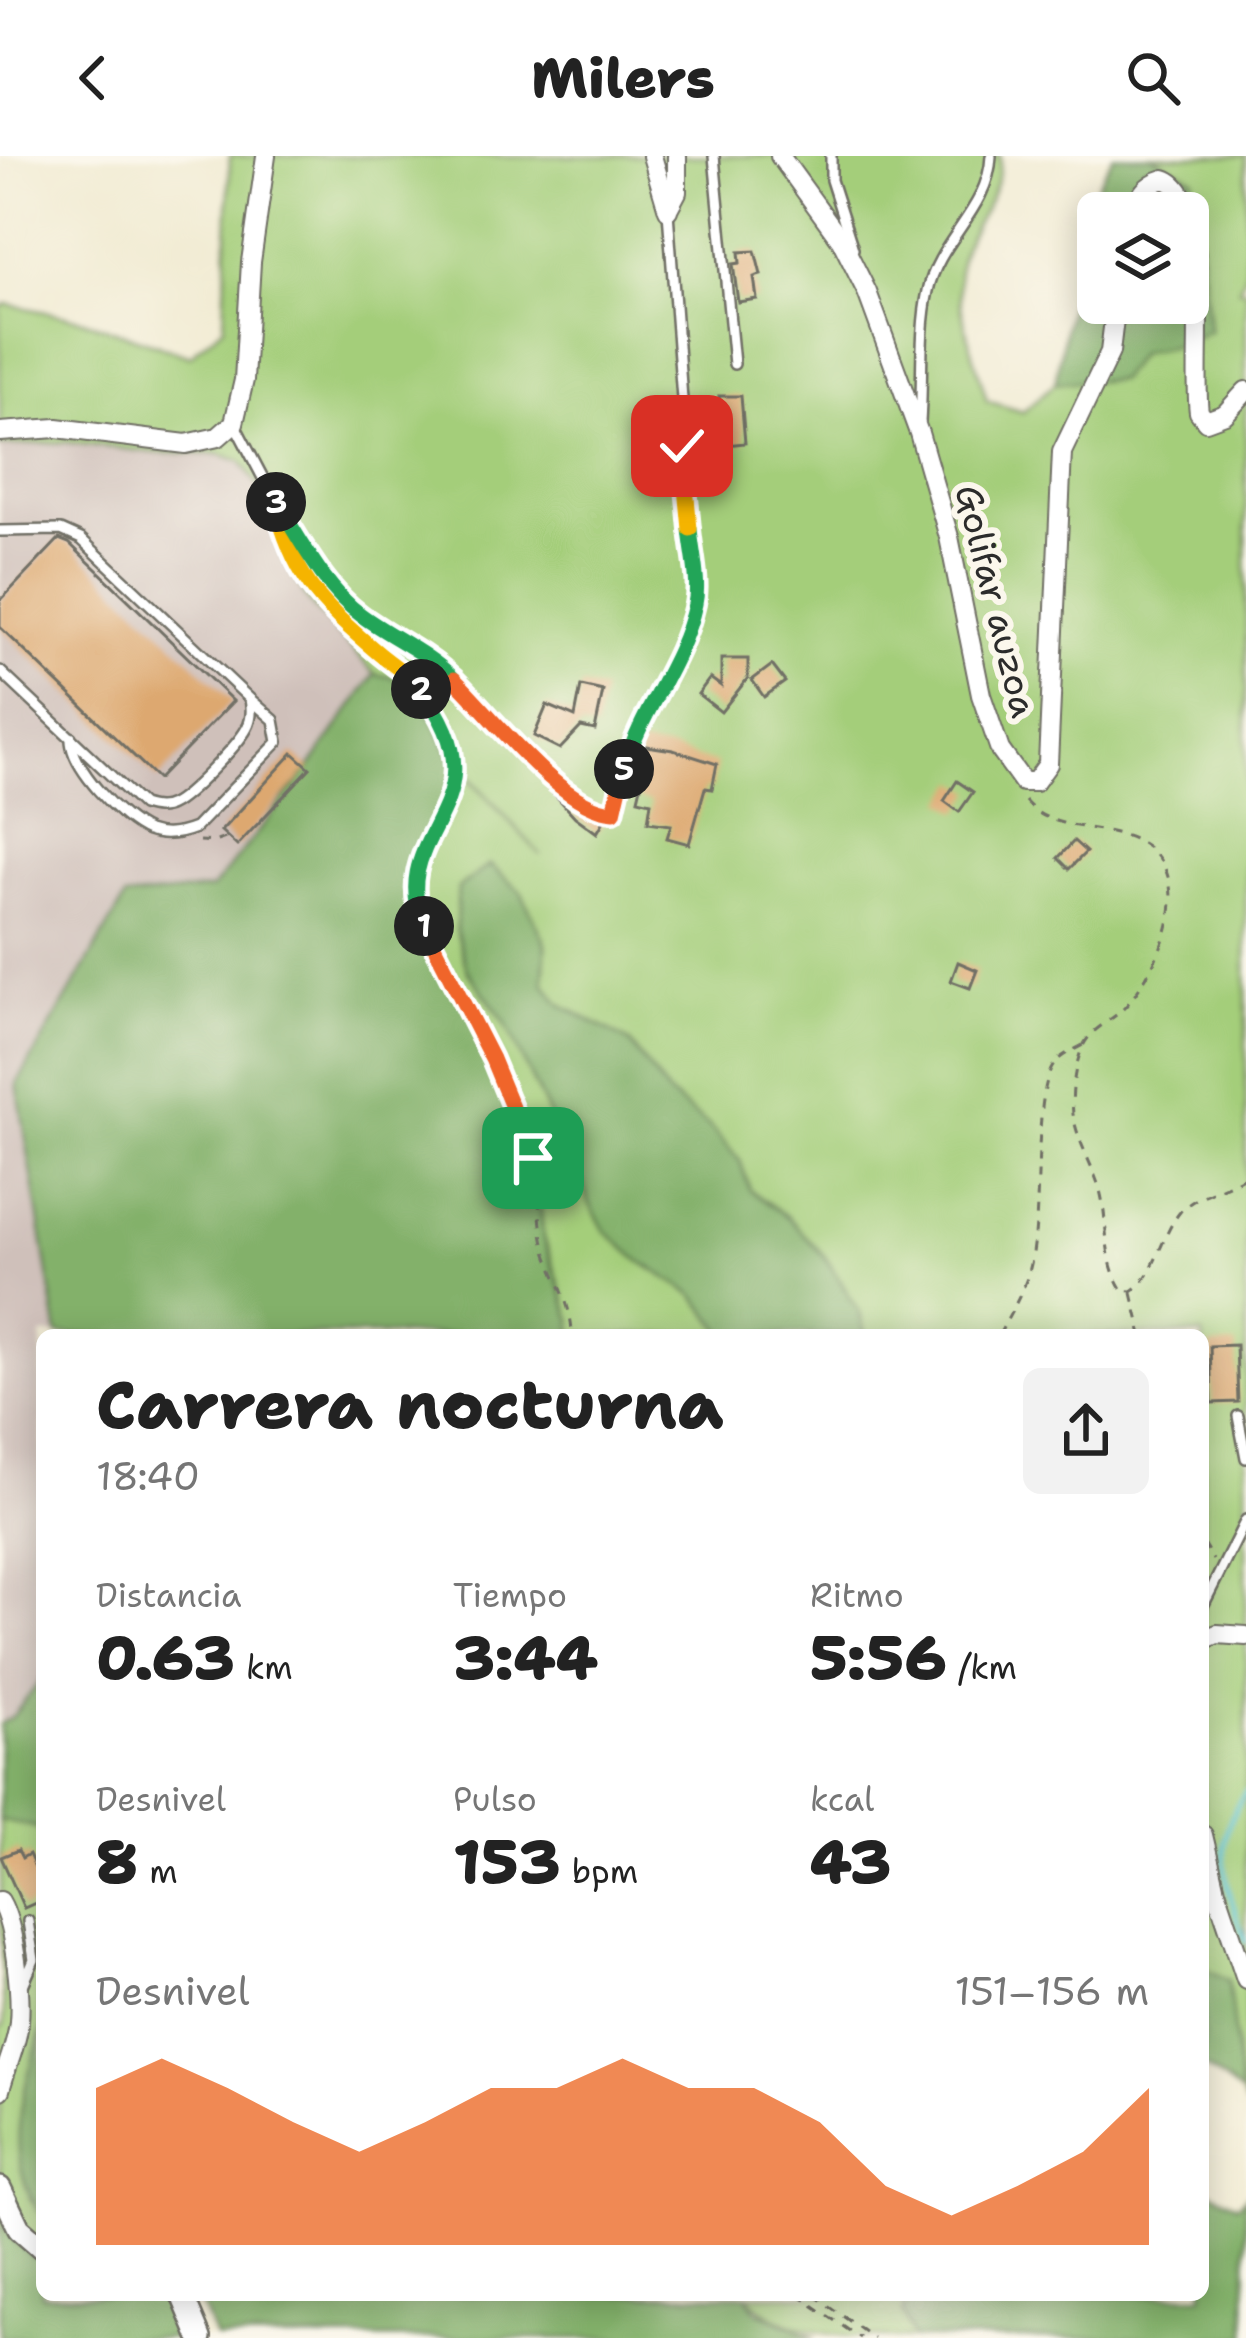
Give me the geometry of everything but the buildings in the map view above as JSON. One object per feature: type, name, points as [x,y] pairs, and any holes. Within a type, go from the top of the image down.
[{"type":"street","points":[[0,432],[56,428],[186,443],[218,436],[234,423],[244,380],[251,262],[266,156]]},
{"type":"street","points":[[652,156],[668,210]]},
{"type":"street","points":[[668,210],[677,192],[676,156]]},
{"type":"street","name":"Golifar auzoa","points":[[781,156],[841,240],[867,292],[919,433],[949,537],[981,695],[1000,750],[1023,782],[1035,782],[1048,764],[1063,452],[1110,352],[1113,324]]},
{"type":"street","points":[[1143,192],[1153,182],[1174,182],[1182,192]]},
{"type":"street","points":[[1197,324],[1199,412],[1206,421],[1216,419],[1246,391]]},
{"type":"street","points":[[1209,1637],[1246,1636]]},
{"type":"street","points":[[1209,1860],[1246,1979]]},
{"type":"street","points":[[0,1900],[8,1913],[16,1957],[19,2031],[0,2090]]},
{"type":"street","points":[[0,2188],[19,2228],[36,2243]]},
{"type":"street","points":[[185,2301],[200,2338]]},
{"type":"lane","points":[[714,156],[734,364]]},
{"type":"lane","points":[[831,156],[831,180],[867,292]]},
{"type":"lane","points":[[919,433],[928,290],[939,259],[975,207],[991,156]]},
{"type":"lane","points":[[617,806],[633,737],[675,661],[697,599],[668,210]]},
{"type":"lane","points":[[234,423],[273,497]]},
{"type":"lane","points":[[0,531],[61,530],[80,539],[274,720],[278,742],[195,828],[180,834],[149,831],[136,824],[81,772],[71,737]]},
{"type":"lane","points":[[0,671],[142,805],[158,809],[173,804],[247,730],[250,699]]},
{"type":"lane","points":[[1238,1416],[1246,1458]]},
{"type":"lane","points":[[1209,1594],[1246,1520]]},
{"type":"lane","points":[[17,1998],[34,1960],[28,1921]]},
{"type":"path","points":[[273,497],[334,590],[359,614],[434,659],[573,796],[601,812],[614,812],[617,806]]},
{"type":"path","points":[[273,497],[289,550],[307,585],[327,610],[415,681],[452,743],[456,765],[451,796],[418,859],[414,892],[421,921],[460,990],[525,1134],[538,1184],[543,1239],[572,1329]]},
{"type":"path","points":[[1023,782],[1025,804],[1045,818],[1136,841],[1155,853],[1168,874],[1173,902],[1138,990],[1121,1012],[1097,1026],[1083,1045],[1074,1073],[1073,1114],[1098,1184],[1115,1280],[1122,1291],[1132,1291],[1150,1276],[1156,1250],[1182,1209],[1246,1176]]},
{"type":"path","points":[[180,834],[203,842],[228,837]]},
{"type":"path","points":[[1002,1329],[1030,1268],[1045,1088],[1062,1055],[1083,1045]]},
{"type":"path","points":[[1132,1291],[1141,1329]]},
{"type":"path","points":[[807,2301],[860,2338]]},
{"type":"path","points":[[822,2301],[873,2338]]},
{"type":"shaded area","points":[[65,442],[157,453],[218,454],[241,461],[264,495],[293,579],[375,674],[310,768],[212,889],[125,898],[17,1084],[57,1329],[36,1329],[36,1687],[12,1717],[0,1724],[0,446]]},
{"type":"green space","points":[[230,156],[1000,156],[991,197],[964,248],[959,294],[987,401],[1023,412],[1055,383],[1089,377],[1209,331],[1209,192],[1194,192],[1193,178],[1151,156],[1246,156],[1246,272],[1239,289],[1246,289],[1246,2107],[1228,1981],[1209,1970],[1209,1329],[864,1329],[859,1311],[788,1217],[750,1190],[740,1161],[709,1126],[669,1095],[629,1042],[560,1004],[544,983],[546,944],[521,892],[489,865],[467,970],[504,1021],[548,1113],[572,1150],[588,1201],[640,1261],[694,1295],[721,1329],[572,1329],[460,990],[421,921],[414,892],[456,765],[541,855],[309,602],[283,557],[264,495],[241,461],[219,454],[157,453],[65,442],[0,446],[0,307],[7,304],[80,319],[190,356],[224,326]]},
{"type":"green space","points":[[1113,156],[1151,156],[1193,178],[1194,192],[1094,192]]},
{"type":"green space","points":[[1077,263],[1077,324],[1208,324],[1209,331],[1177,345],[1139,353],[1119,380],[1055,383]]},
{"type":"green space","points":[[375,674],[414,681],[456,765],[414,892],[421,921],[460,990],[525,1134],[539,1184],[543,1239],[572,1329],[57,1329],[17,1084],[125,898],[212,889],[309,768]]},
{"type":"green space","points":[[490,865],[521,892],[546,944],[544,983],[560,1004],[629,1042],[669,1095],[709,1126],[740,1161],[750,1190],[788,1217],[825,1257],[859,1311],[864,1329],[721,1329],[694,1295],[640,1261],[605,1231],[588,1201],[572,1150],[548,1113],[504,1021],[467,970],[456,930],[458,888]]},
{"type":"green space","points":[[36,1687],[36,1827],[0,1820],[0,1724],[12,1717]]},
{"type":"green space","points":[[0,1820],[36,1827],[36,2050],[30,2072],[30,2198],[36,2206],[36,2259],[0,2222],[0,2028],[4,2026]]},
{"type":"green space","points":[[1209,1970],[1228,1980],[1241,2094],[1209,2070]]},
{"type":"green space","points":[[36,2051],[36,2205],[22,2171],[19,2147],[23,2100]]},
{"type":"green space","points":[[1209,2190],[1238,2205],[1246,2196],[1246,2338],[913,2338],[903,2312],[909,2301],[1209,2301]]},
{"type":"green space","points":[[0,2222],[36,2259],[36,2301],[164,2301],[184,2338],[0,2338]]},
{"type":"green space","points":[[200,2301],[750,2301],[757,2311],[815,2338],[215,2338]]},
{"type":"green space","points":[[753,2301],[909,2301],[903,2312],[913,2338],[822,2333],[779,2320]]},
{"type":"waterway","points":[[1245,1940],[1227,1883],[1224,1847],[1234,1810],[1246,1792]]},
{"type":"route","points":[[533,1158],[460,990],[421,921],[414,892],[418,859],[451,796],[456,765],[452,743],[415,681],[327,610],[307,585],[281,530],[273,497],[334,590],[359,614],[434,659],[573,796],[601,812],[614,812],[633,737],[653,695],[670,673],[697,599],[682,446]]}]
